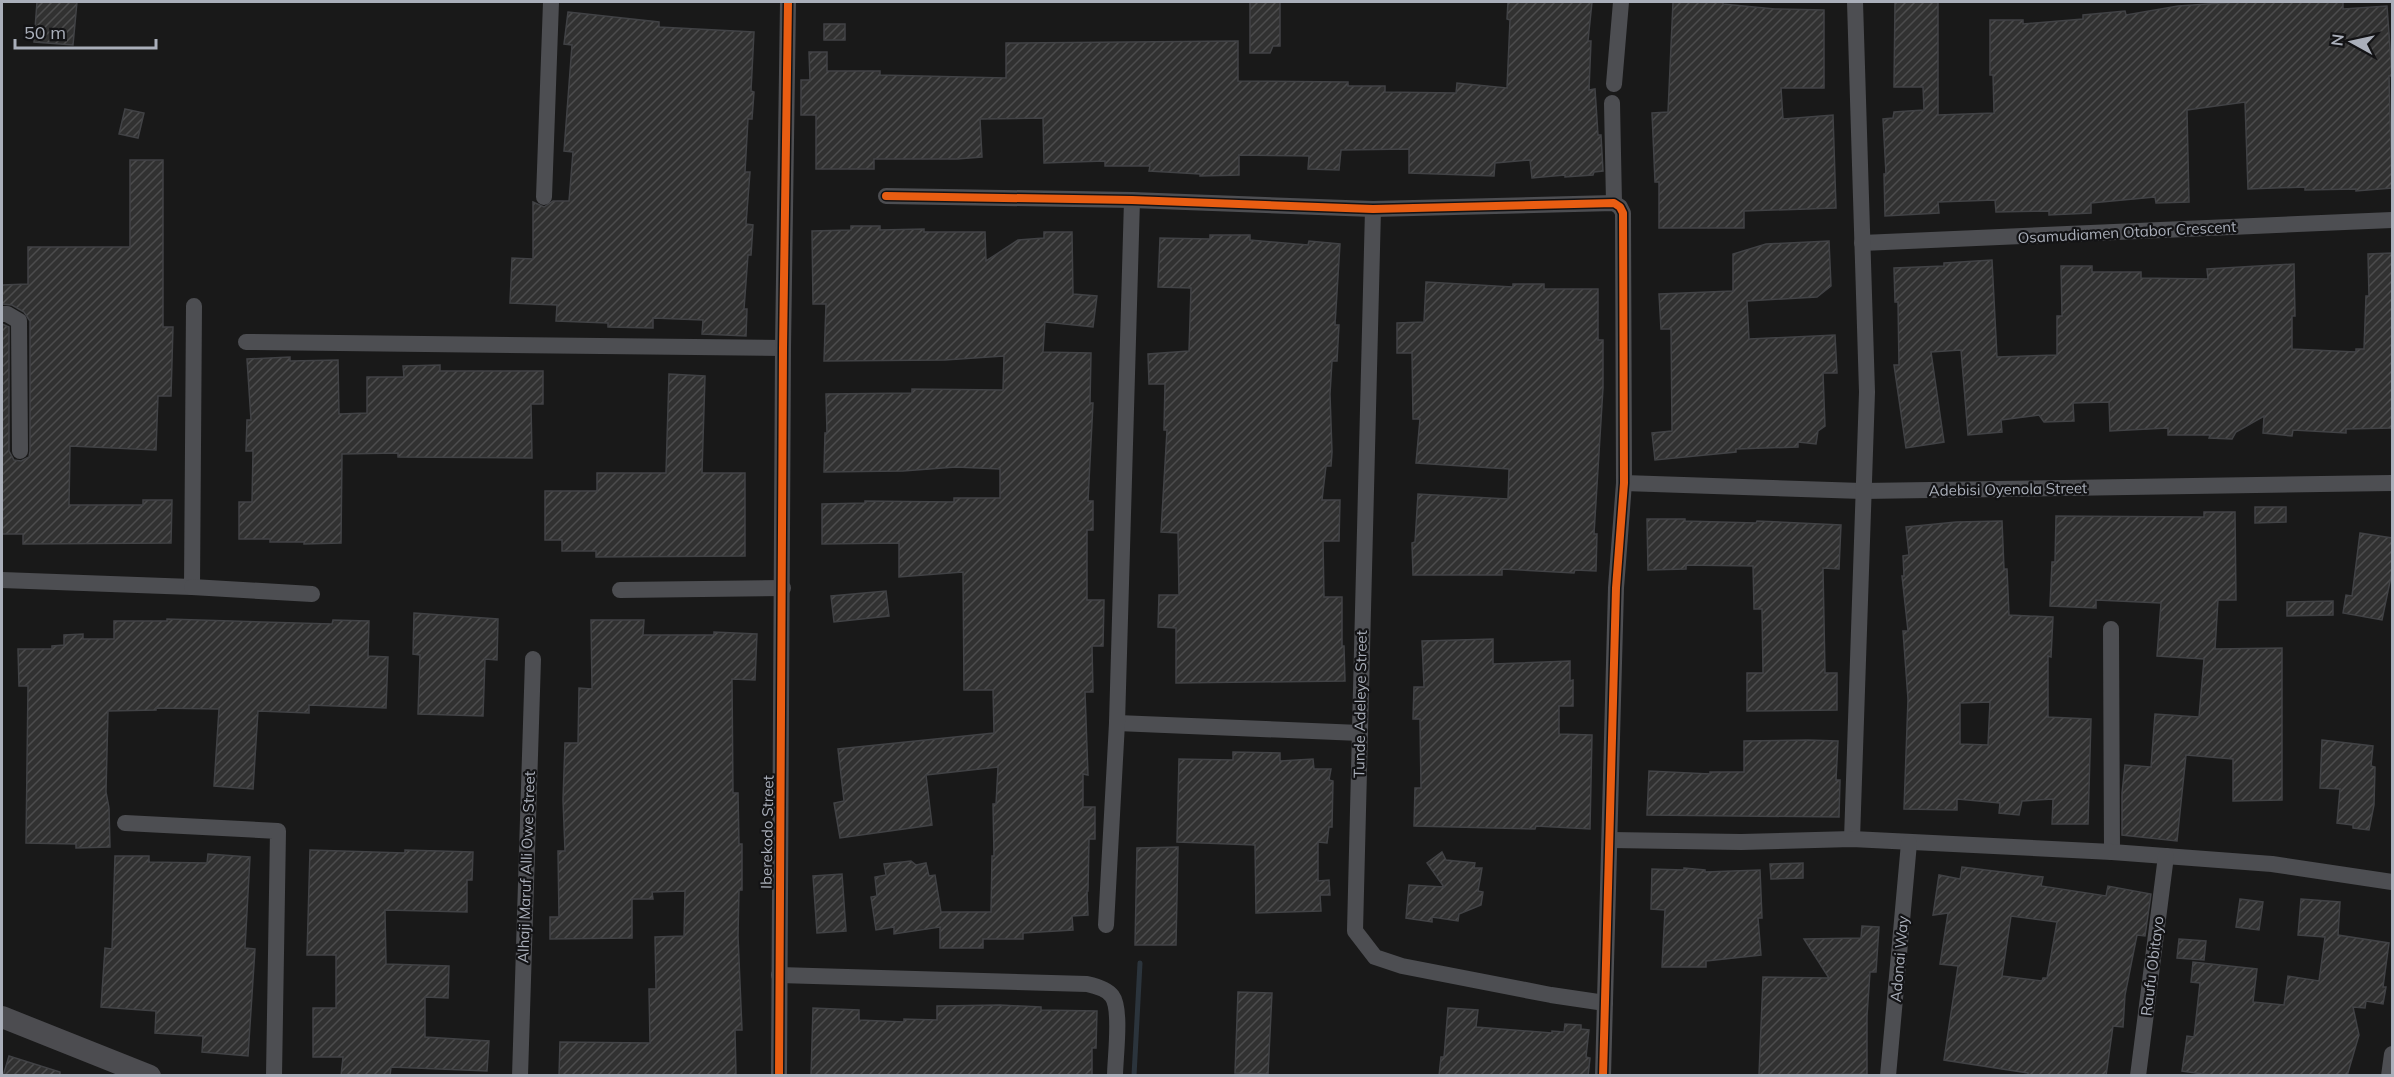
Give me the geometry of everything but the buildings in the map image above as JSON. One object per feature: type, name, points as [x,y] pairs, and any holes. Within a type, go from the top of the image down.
[{"type":"street","points":[[544,198],[551,2]]},
{"type":"street","name":"Iberekodo Street","points":[[779,1076],[783,348],[788,2]]},
{"type":"street","points":[[1614,84],[1621,2]]},
{"type":"street","points":[[1852,839],[1867,392],[1855,2]]},
{"type":"street","points":[[1612,103],[1614,203]]},
{"type":"street","points":[[886,196],[1132,200],[1373,209],[1614,203],[1620,207],[1623,213],[1624,483],[1617,588],[1603,1076]]},
{"type":"street","points":[[1106,925],[1117,723],[1132,200]]},
{"type":"street","name":"Tunde Adeleye Street","points":[[1373,209],[1355,931],[1375,957],[1402,966],[1551,995],[1605,1003]]},
{"type":"street","name":"Osamudiamen Otabor Crescent","points":[[1862,243],[2392,220]]},
{"type":"street","points":[[192,586],[194,306]]},
{"type":"street","points":[[2,314],[7,314],[19,321],[20,451]]},
{"type":"street","points":[[246,342],[783,348]]},
{"type":"street","name":"Adebisi Oyenola Street","points":[[1624,483],[1862,492],[2392,483]]},
{"type":"street","points":[[2,580],[192,586],[312,594]]},
{"type":"street","points":[[620,590],[783,588]]},
{"type":"street","points":[[2111,629],[2112,852]]},
{"type":"street","name":"Alhaji Maruf Alli Owe Street","points":[[520,1076],[533,659]]},
{"type":"street","points":[[1117,723],[1360,733]]},
{"type":"street","points":[[125,823],[278,831],[274,1076]]},
{"type":"street","points":[[1611,840],[1741,842],[1852,839],[2112,852],[2272,864],[2392,882]]},
{"type":"street","name":"Adonai Way","points":[[1888,1076],[1909,843]]},
{"type":"street","name":"Raufu Obitayo","points":[[2138,1076],[2166,856]]},
{"type":"street","points":[[779,975],[1087,984],[1112,995],[1117,1006],[1115,1076]]},
{"type":"street","points":[[2,1017],[150,1076]]},
{"type":"street","points":[[2389,1076],[2392,1054]]},
{"type":"waterway","points":[[1134,1076],[1140,963]]},
{"type":"cycle path","points":[[779,1076],[783,348],[788,2]]},
{"type":"cycle path","points":[[886,196],[1132,200],[1373,209],[1614,203],[1620,207],[1623,213],[1624,483],[1616,588],[1603,1076]]}]
